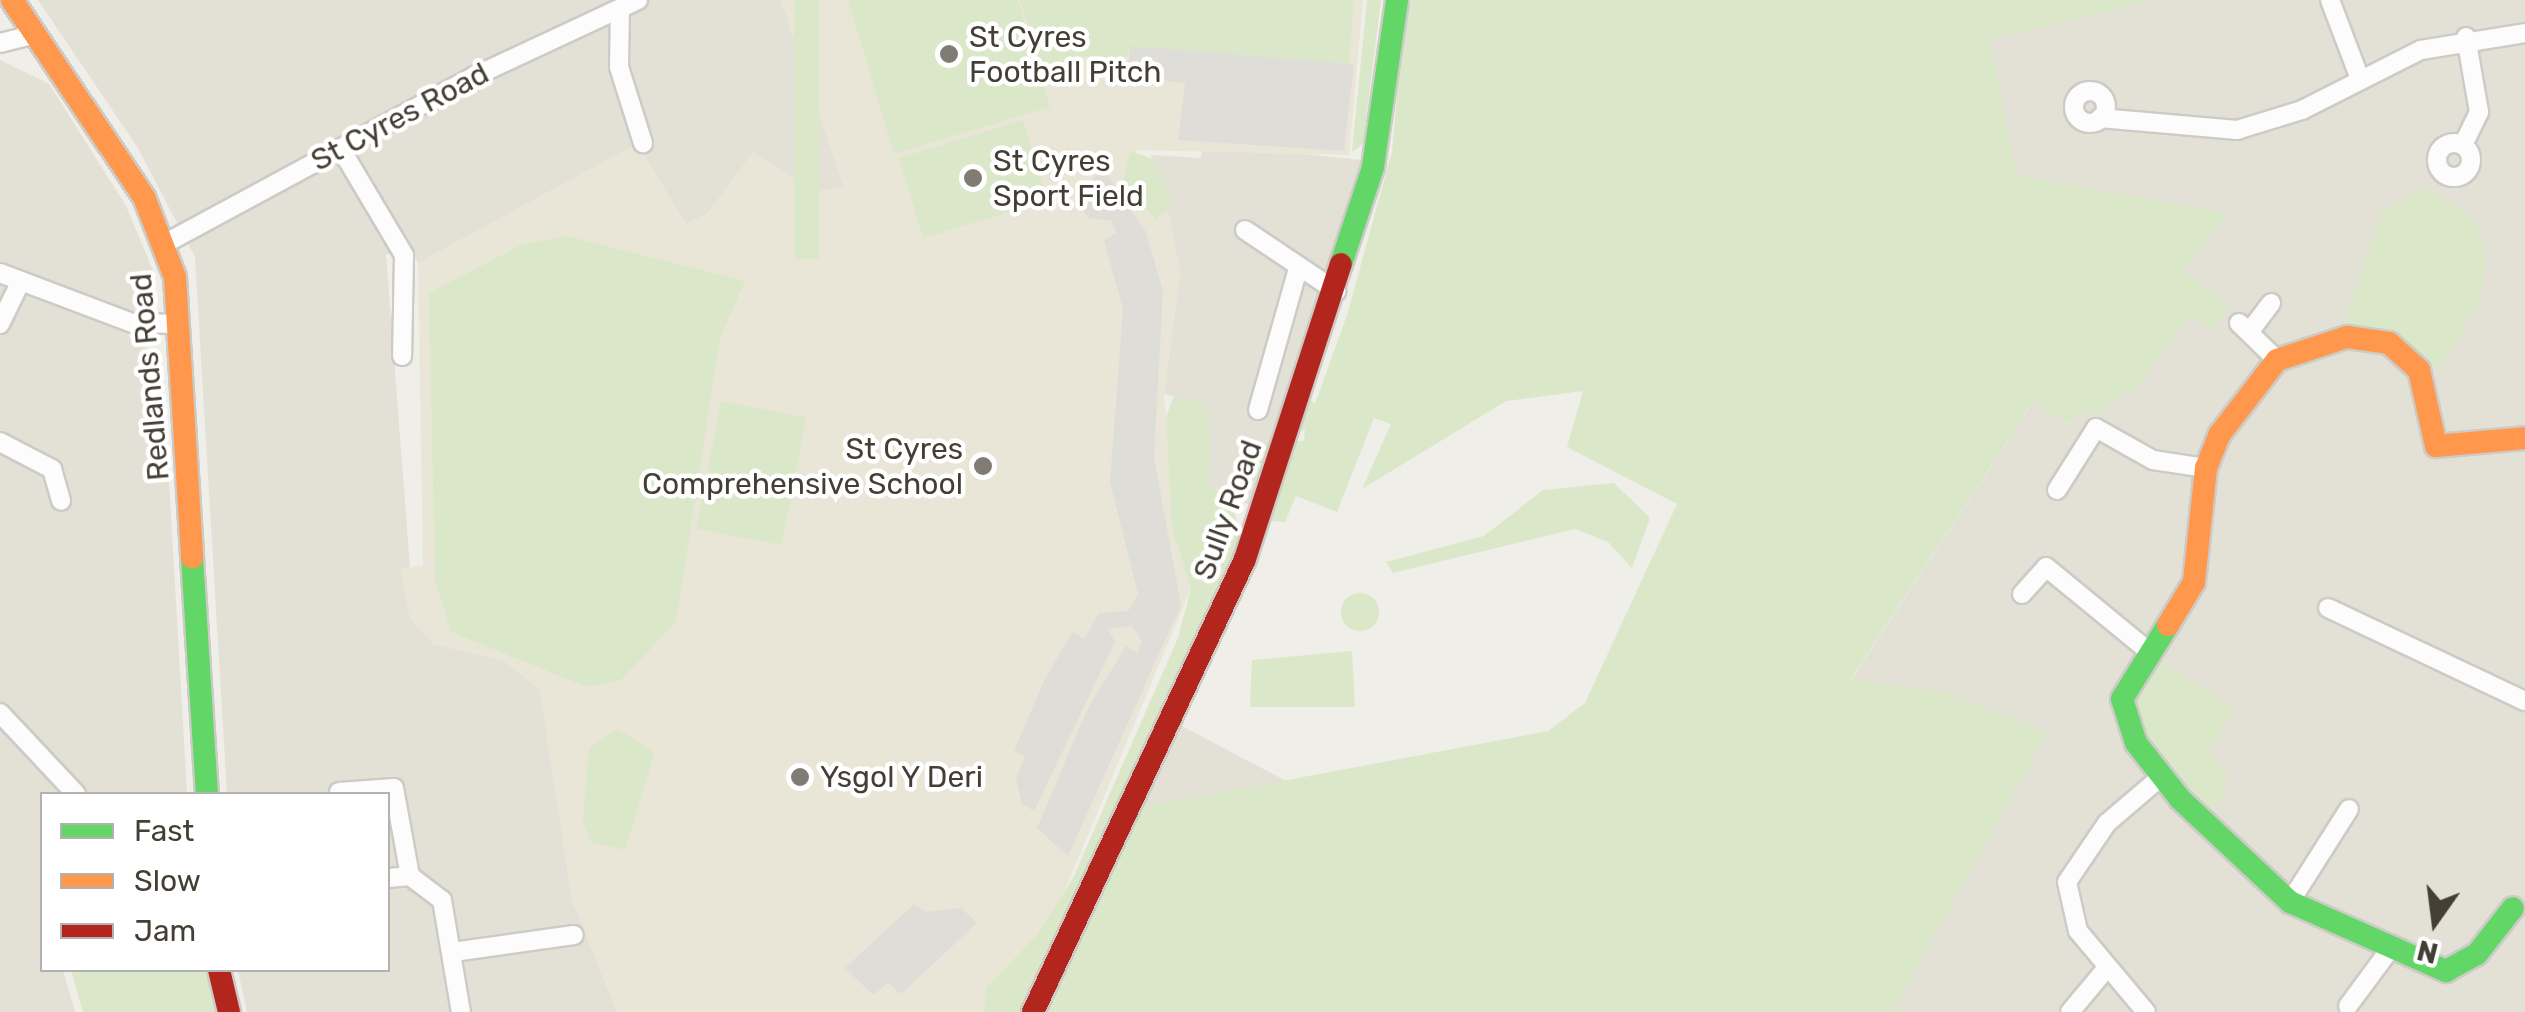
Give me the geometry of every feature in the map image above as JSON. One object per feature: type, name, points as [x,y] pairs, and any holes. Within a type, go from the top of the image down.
[{"type":"street","name":"Redlands Road","points":[[12,0],[38,34],[166,243],[180,324],[207,792]]},
{"type":"street","name":"St Cyres Road","points":[[166,243],[341,149],[638,0]]},
{"type":"street","name":"Sully Road","points":[[1032,1012],[1244,560],[1336,291],[1372,168],[1396,0]]},
{"type":"street","points":[[2330,0],[2360,79]]},
{"type":"street","points":[[620,9],[619,67],[644,142]]},
{"type":"street","points":[[2100,118],[2237,130],[2466,37],[2525,32]]},
{"type":"street","points":[[0,43],[38,34]]},
{"type":"street","points":[[2463,145],[2479,112],[2466,37]]},
{"type":"street","points":[[341,149],[404,255],[402,356]]},
{"type":"street","points":[[1245,230],[1297,272],[1336,291]]},
{"type":"street","points":[[1258,410],[1297,272]]},
{"type":"street","points":[[0,273],[132,322],[180,324]]},
{"type":"street","points":[[0,324],[21,281]]},
{"type":"street","points":[[2271,304],[2245,327],[2277,360]]},
{"type":"street","points":[[2513,908],[2477,954],[2446,971],[2388,952],[2290,902],[2162,776],[2123,717],[2126,684],[2194,582],[2206,468],[2277,360],[2347,337],[2389,344],[2419,370],[2436,446],[2525,438]]},
{"type":"street","points":[[2057,490],[2096,428],[2153,460],[2206,468]]},
{"type":"street","points":[[0,442],[52,469],[60,500]]},
{"type":"street","points":[[2022,594],[2046,567],[2148,650]]},
{"type":"street","points":[[2328,608],[2525,701]]},
{"type":"street","points":[[0,713],[74,792]]},
{"type":"street","points":[[2146,1012],[2106,969],[2069,914],[2068,882],[2107,822],[2162,776]]},
{"type":"street","points":[[339,792],[394,788],[410,876]]},
{"type":"street","points":[[2290,902],[2349,809]]},
{"type":"street","points":[[390,878],[410,876],[442,900],[461,1012]]},
{"type":"street","points":[[453,952],[574,935]]},
{"type":"street","points":[[2348,1006],[2388,952]]},
{"type":"street","points":[[2070,1012],[2106,969]]},
{"type":"street","points":[[219,972],[229,1012]]},
{"type":"shaded area","points":[[38,0],[781,0],[844,187],[816,192],[753,153],[707,214],[686,224],[637,144],[418,263],[407,243],[386,255],[410,567],[401,569],[433,644],[503,660],[540,689],[572,900],[617,1012],[247,1012],[238,972],[390,972],[390,792],[227,792],[195,257],[138,148]]},
{"type":"shaded area","points":[[781,0],[1363,0],[1349,155],[1135,150],[1169,215],[1180,271],[1164,394],[1175,523],[1191,588],[1014,1012],[617,1012],[572,900],[540,689],[503,660],[433,644],[410,619],[400,569],[423,565],[418,263],[637,144],[686,224],[707,214],[753,152],[816,192],[844,187]]},
{"type":"shaded area","points":[[2155,0],[2525,0],[2525,1012],[1892,1012],[2047,732],[1851,680],[2034,401],[2068,424],[2081,409],[2138,386],[2188,314],[2183,272],[2226,214],[2016,176],[1990,39]]},
{"type":"shaded area","points":[[1130,46],[1354,64],[1344,151],[1178,140],[1185,83],[1128,76]]},
{"type":"shaded area","points":[[0,60],[49,84],[126,206],[156,278],[128,336],[162,359],[187,792],[40,792],[40,972],[64,972],[75,1012],[0,1012]]},
{"type":"shaded area","points":[[1203,144],[1362,160],[1355,219],[1257,509],[1208,484],[1211,423],[1202,402],[1164,394],[1180,271],[1151,155],[1201,158]]},
{"type":"shaded area","points":[[1105,171],[1146,232],[1163,291],[1154,457],[1181,605],[1068,856],[1037,828],[1087,710],[1126,646],[1137,653],[1142,641],[1132,626],[1108,629],[1115,642],[1034,811],[1022,804],[1016,779],[1025,756],[1014,751],[1043,683],[1072,632],[1084,639],[1099,613],[1128,611],[1138,594],[1110,482],[1123,309],[1104,240],[1116,233],[1112,221],[1089,218],[1078,205],[1082,185]]},
{"type":"shaded area","points":[[1176,723],[1288,782],[1139,808]]},
{"type":"shaded area","points":[[914,904],[925,912],[961,908],[977,923],[901,994],[888,983],[873,995],[845,968]]},
{"type":"green space","points":[[794,0],[819,0],[819,259],[794,259]]},
{"type":"green space","name":"St Cyres Football Pitch","points":[[848,0],[1018,0],[1050,107],[894,154]]},
{"type":"green space","points":[[1020,0],[1354,0],[1349,64],[1131,46],[1125,58],[1085,56],[1043,72]]},
{"type":"green space","points":[[1367,0],[1381,0],[1363,144],[1352,152]]},
{"type":"green space","points":[[1406,0],[2155,0],[1990,39],[2016,175],[2227,213],[2183,272],[2230,306],[2213,330],[2188,315],[2138,386],[2091,417],[2081,410],[2069,424],[2033,402],[1851,679],[1943,692],[2048,732],[1892,1012],[1048,1012],[1139,808],[1548,731],[1585,703],[1677,504],[1567,447],[1583,391],[1506,401],[1362,489],[1391,424],[1374,418],[1337,512],[1296,496],[1285,522],[1268,521],[1270,499],[1254,492],[1255,468],[1266,442],[1304,441],[1305,430],[1288,432],[1302,392],[1315,404],[1347,315],[1392,152]]},
{"type":"green space","name":"St Cyres Sport Field","points":[[1023,120],[1048,200],[923,238],[899,158]]},
{"type":"green space","points":[[1130,151],[1153,159],[1173,203],[1156,220],[1123,182]]},
{"type":"green space","points":[[2424,187],[2472,216],[2487,253],[2480,301],[2439,371],[2394,333],[2344,324],[2382,212]]},
{"type":"green space","points":[[567,236],[745,281],[720,338],[676,622],[621,680],[587,687],[451,632],[435,580],[429,293],[523,244]]},
{"type":"green space","points":[[1174,396],[1202,402],[1211,423],[1209,484],[1231,499],[1251,580],[1154,727],[1020,1012],[984,1012],[986,988],[1037,935],[1073,878],[1178,638],[1191,588],[1172,528],[1166,417]]},
{"type":"green space","points":[[721,401],[806,418],[782,545],[696,529]]},
{"type":"green space","points":[[1614,483],[1650,518],[1632,568],[1608,542],[1575,529],[1393,573],[1386,562],[1484,536],[1543,490]]},
{"type":"green space","points":[[1360,593],[1373,599],[1379,612],[1373,625],[1360,631],[1347,625],[1341,612],[1347,599]]},
{"type":"green space","points":[[1352,651],[1355,707],[1250,707],[1252,660]]},
{"type":"green space","points":[[2160,661],[2235,709],[2209,750],[2229,783],[2210,814],[2143,736],[2132,700]]},
{"type":"green space","points":[[617,729],[655,752],[625,850],[591,842],[583,821],[589,748]]},
{"type":"green space","points":[[72,972],[208,972],[217,1012],[83,1012]]},
{"type":"traffic: fast","points":[[1341,264],[1373,167],[1397,0]]},
{"type":"traffic: fast","points":[[192,557],[207,792]]},
{"type":"traffic: fast","points":[[2168,625],[2122,699],[2136,743],[2180,799],[2290,902],[2446,971],[2477,954],[2513,908]]},
{"type":"traffic: slow","points":[[12,0],[144,197],[175,277],[192,557]]},
{"type":"traffic: slow","points":[[2168,625],[2194,582],[2206,468],[2220,434],[2277,360],[2347,337],[2389,343],[2419,370],[2436,446],[2525,438]]},
{"type":"traffic: jam","points":[[1033,1012],[1245,559],[1341,264]]},
{"type":"traffic: jam","points":[[219,972],[229,1012]]},
{"type":"place","name":"St Cyres Football Pitch","points":[[949,54]]},
{"type":"place","name":"St Cyres Sport Field","points":[[973,178]]},
{"type":"place","name":"St Cyres Comprehensive School","points":[[983,466]]},
{"type":"place","name":"Ysgol Y Deri","points":[[800,777]]}]
